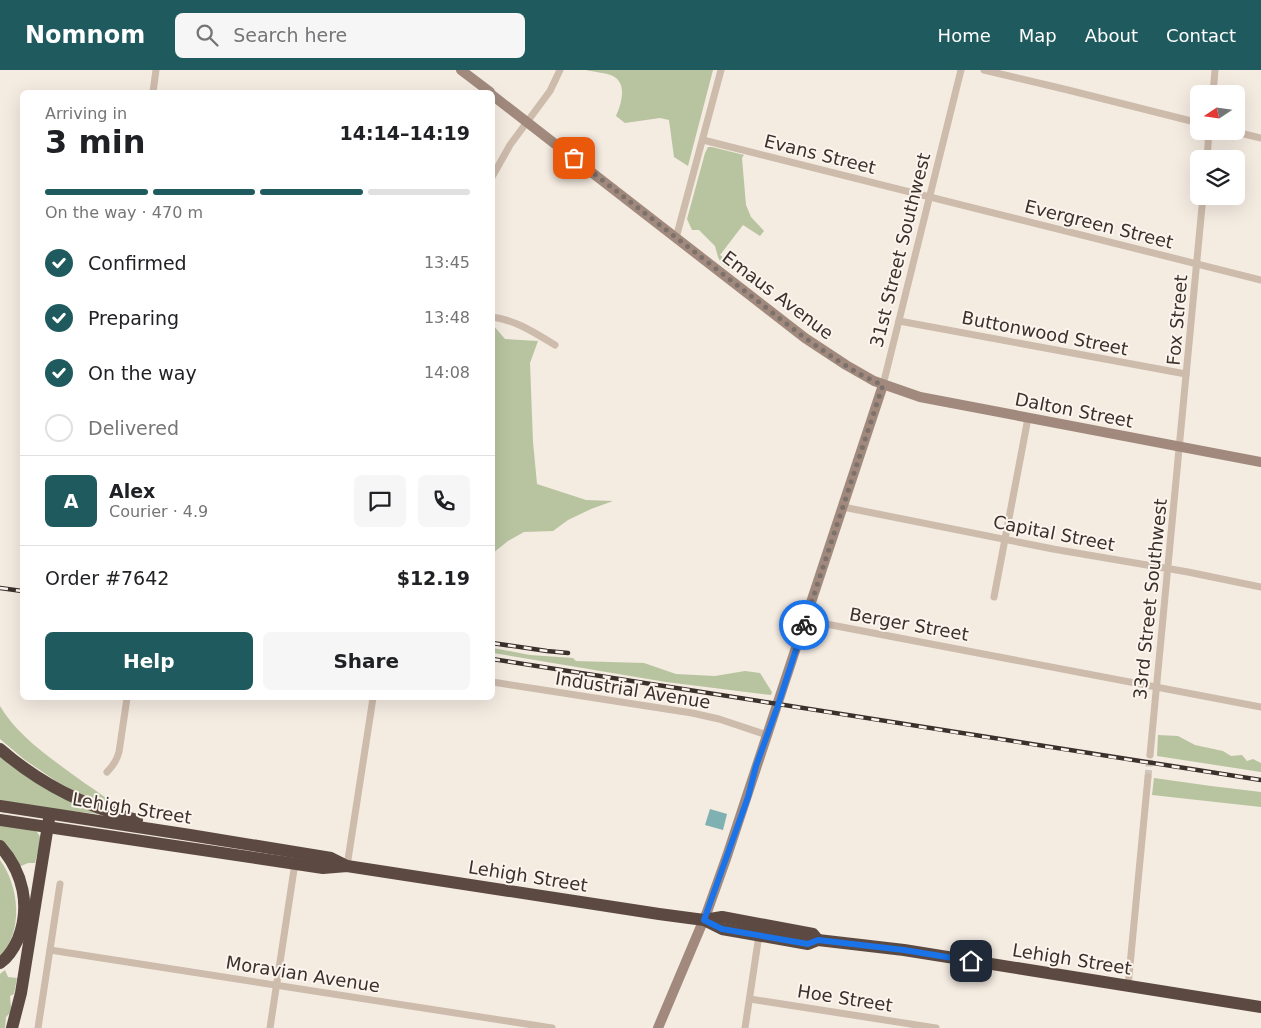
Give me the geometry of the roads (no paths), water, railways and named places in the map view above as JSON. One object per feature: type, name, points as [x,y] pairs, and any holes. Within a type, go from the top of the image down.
[{"type":"highway","points":[[0,749],[16,763],[50,785],[105,810],[190,835]]},
{"type":"highway","name":"Lehigh Street","points":[[0,806],[331,858],[347,866]]},
{"type":"highway","points":[[12,1028],[21,993],[50,814]]},
{"type":"highway","name":"Lehigh Street","points":[[0,820],[323,868],[347,866],[659,914],[704,920],[722,918],[751,922],[813,934],[818,940]]},
{"type":"highway","points":[[0,846],[13,863],[19,876],[24,902],[20,934],[10,954],[0,964]]},
{"type":"highway","name":"Lehigh Street","points":[[704,920],[722,929],[808,944],[818,940],[904,950],[1261,1007]]},
{"type":"main road","name":"Emaus Avenue","points":[[461,70],[486,90]]},
{"type":"main road","name":"Emaus Avenue","points":[[495,97],[805,338],[874,382],[883,385]]},
{"type":"main road","name":"Dalton Street","points":[[883,385],[920,397],[1261,462]]},
{"type":"main road","name":"31st Street Southwest","points":[[658,1028],[704,920],[732,842],[883,385]]},
{"type":"street","points":[[153,90],[156,70]]},
{"type":"street","points":[[495,172],[510,145],[550,91],[560,70]]},
{"type":"street","points":[[676,238],[721,70]]},
{"type":"street","name":"31st Street Southwest","points":[[883,385],[961,70]]},
{"type":"street","points":[[984,70],[1190,121]]},
{"type":"street","points":[[1214,85],[1215,70]]},
{"type":"street","points":[[1245,134],[1261,138]]},
{"type":"street","name":"Evans Street","points":[[702,140],[930,196]]},
{"type":"street","name":"Evergreen Street","points":[[930,196],[1261,280]]},
{"type":"street","name":"Fox Street","points":[[1180,447],[1202,205]]},
{"type":"street","points":[[495,317],[505,318],[530,329],[555,345]]},
{"type":"street","name":"Buttonwood Street","points":[[899,321],[1186,374]]},
{"type":"street","points":[[994,597],[1028,418]]},
{"type":"street","name":"33rd Street Southwest","points":[[1150,755],[1180,447]]},
{"type":"street","name":"Capital Street","points":[[843,507],[1261,587]]},
{"type":"street","name":"Berger Street","points":[[805,620],[1261,707]]},
{"type":"street","name":"Industrial Avenue","points":[[495,682],[692,713],[719,719],[767,735]]},
{"type":"street","points":[[107,772],[117,759],[119,752],[127,700]]},
{"type":"street","points":[[347,866],[373,700]]},
{"type":"street","points":[[1128,986],[1148,777]]},
{"type":"street","points":[[270,1028],[295,863]]},
{"type":"street","points":[[38,1028],[60,884]]},
{"type":"street","points":[[745,1028],[759,935]]},
{"type":"street","name":"Moravian Avenue","points":[[50,950],[502,1024],[552,1028]]},
{"type":"street","name":"Hoe Street","points":[[750,999],[936,1028]]},
{"type":"water","points":[[710,809],[727,814],[723,830],[705,825]]},
{"type":"tunnel","points":[[1148,777],[1150,755]]},
{"type":"railway","points":[[0,588],[20,591]]},
{"type":"railway","points":[[495,643],[568,653]]},
{"type":"railway","points":[[495,659],[1261,780]]}]
